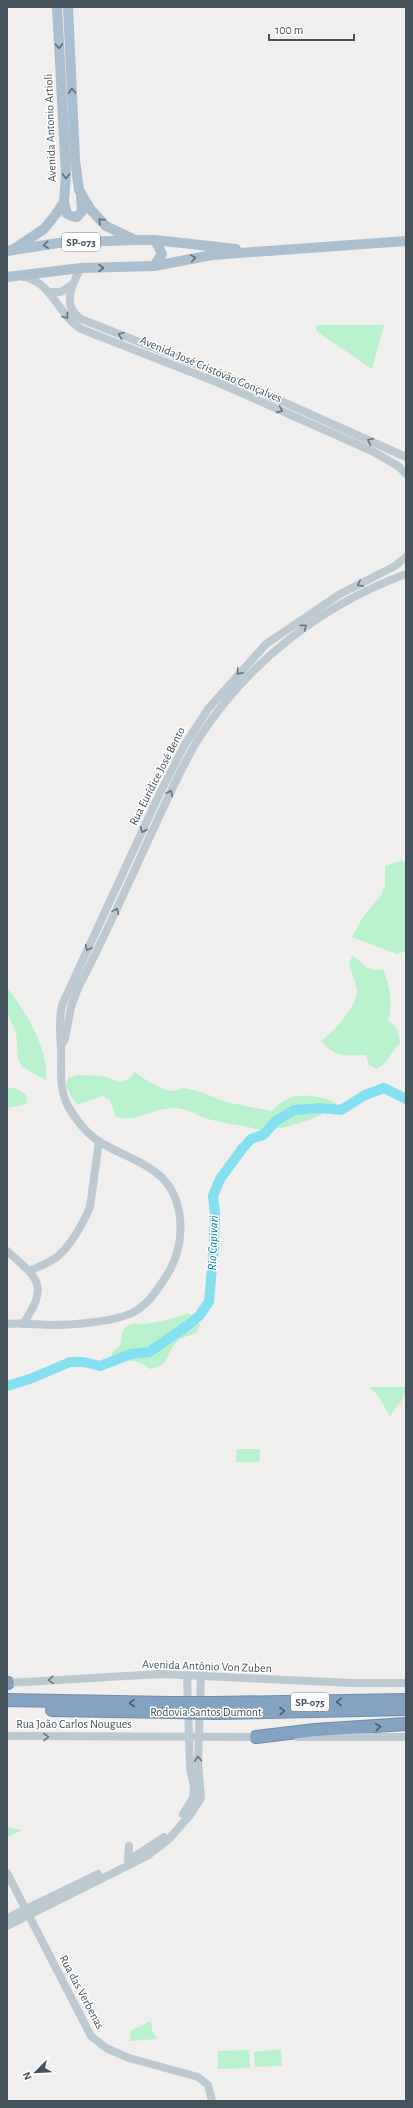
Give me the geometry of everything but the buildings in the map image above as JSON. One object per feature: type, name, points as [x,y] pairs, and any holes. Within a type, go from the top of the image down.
[{"type":"highway","name":"Rodovia Santos Dumont","points":[[7,1700],[171,1708]]},
{"type":"highway","name":"Rodovia Santos Dumont","points":[[215,1708],[406,1700]]},
{"type":"highway","name":"Rodovia Santos Dumont","points":[[7,1708],[406,1709]]},
{"type":"highway","points":[[256,1737],[315,1730],[406,1724]]},
{"type":"main road","name":"Avenida Antonio Artioli","points":[[57,7],[66,175],[64,202]]},
{"type":"main road","name":"Avenida Antonio Artioli","points":[[68,7],[75,160],[79,190],[91,210],[106,226],[134,240]]},
{"type":"main road","points":[[64,202],[67,214],[78,217],[82,211],[79,190]]},
{"type":"main road","points":[[10,250],[44,229],[64,202]]},
{"type":"main road","points":[[154,266],[162,254],[155,240]]},
{"type":"main road","name":"SP-073","points":[[10,250],[58,243],[155,240],[265,252]]},
{"type":"main road","name":"SP-073","points":[[12,276],[81,268],[154,266],[212,255],[406,241]]},
{"type":"street","name":"Avenida José Cristóvão Gonçalves","points":[[81,268],[70,293],[70,305],[73,312],[81,319],[223,375],[406,457]]},
{"type":"street","name":"Avenida José Cristóvão Gonçalves","points":[[12,276],[33,279],[48,292],[67,318],[81,329],[219,383],[372,451],[393,463],[406,474]]},
{"type":"street","points":[[48,292],[62,292],[73,284]]},
{"type":"street","name":"Rua Eurídice José Bento","points":[[7,1324],[65,1325],[113,1319],[132,1313],[156,1292],[173,1264],[179,1250],[181,1232],[180,1216],[177,1201],[167,1182],[157,1171],[99,1141],[84,1128],[72,1113],[64,1096],[61,1088],[61,1045],[59,1038],[60,1018],[68,990],[158,797],[184,746],[208,709],[266,644],[340,594],[395,566],[406,557]]},
{"type":"street","name":"Rua Eurídice José Bento","points":[[61,1045],[65,1039],[71,1007],[78,988],[183,767],[214,716],[236,688],[290,637],[314,620],[361,593],[406,574]]},
{"type":"street","points":[[29,1271],[50,1261],[62,1252],[86,1217],[90,1207],[99,1141]]},
{"type":"street","points":[[7,1251],[29,1271],[38,1284],[39,1290],[33,1309],[23,1324]]},
{"type":"street","points":[[7,1926],[27,1912],[128,1860],[162,1839],[180,1819],[193,1798],[194,1787],[190,1768],[186,1674]]},
{"type":"street","name":"Avenida Antônio Von Zuben","points":[[7,1683],[90,1677],[186,1674],[346,1683],[406,1683]]},
{"type":"street","points":[[7,1918],[27,1912],[147,1856],[169,1839],[201,1798],[198,1762],[200,1675]]},
{"type":"street","name":"Rua João Carlos Nougues","points":[[7,1736],[406,1737]]},
{"type":"street","points":[[128,1860],[129,1846]]},
{"type":"street","name":"Rua das Verbenas","points":[[7,1873],[86,2028],[97,2043],[130,2058],[204,2080],[210,2091],[212,2101]]},
{"type":"green space","points":[[316,325],[384,325],[372,369],[316,331]]},
{"type":"green space","points":[[403,860],[406,864],[406,951],[397,954],[352,937],[363,917],[382,894],[385,885],[385,866]]},
{"type":"green space","points":[[353,955],[369,969],[383,969],[390,995],[390,1014],[388,1021],[396,1028],[399,1036],[400,1043],[385,1063],[377,1069],[369,1065],[366,1055],[341,1055],[332,1051],[321,1041],[332,1032],[344,1018],[356,996],[357,990],[349,963]]},
{"type":"green space","points":[[7,988],[21,1007],[35,1031],[44,1057],[46,1080],[22,1067],[18,1059],[16,1032],[7,1013]]},
{"type":"green space","points":[[135,1072],[149,1082],[165,1090],[174,1091],[183,1088],[201,1092],[226,1102],[271,1111],[287,1099],[306,1095],[327,1099],[338,1105],[321,1115],[301,1123],[269,1130],[260,1130],[214,1121],[176,1108],[168,1108],[138,1117],[116,1117],[110,1100],[102,1096],[77,1105],[66,1087],[68,1078],[77,1075],[103,1076],[120,1082],[129,1079]]},
{"type":"green space","points":[[7,1087],[17,1089],[26,1095],[27,1104],[7,1108]]},
{"type":"green space","points":[[187,1313],[196,1316],[200,1325],[196,1333],[184,1337],[174,1345],[162,1364],[150,1369],[140,1363],[130,1361],[109,1363],[113,1351],[120,1346],[123,1331],[128,1325],[161,1321]]},
{"type":"green space","points":[[406,1387],[406,1394],[390,1416],[376,1393],[370,1388]]},
{"type":"green space","points":[[237,1449],[260,1449],[259,1462],[236,1462]]},
{"type":"green space","points":[[7,1827],[22,1830],[7,1837]]},
{"type":"green space","points":[[151,2021],[152,2030],[157,2039],[130,2041],[131,2030]]},
{"type":"green space","points":[[281,2049],[282,2066],[255,2067],[254,2052]]},
{"type":"green space","points":[[249,2050],[250,2068],[218,2069],[218,2051]]},
{"type":"waterway","name":"Rio Capivari","points":[[7,1386],[30,1379],[70,1362],[84,1362],[100,1366],[131,1354],[149,1352],[199,1316],[209,1302],[214,1246],[215,1214],[213,1196],[220,1179],[242,1149],[251,1139],[263,1135],[276,1121],[294,1110],[320,1108],[341,1110],[365,1095],[384,1088],[406,1099]]}]
